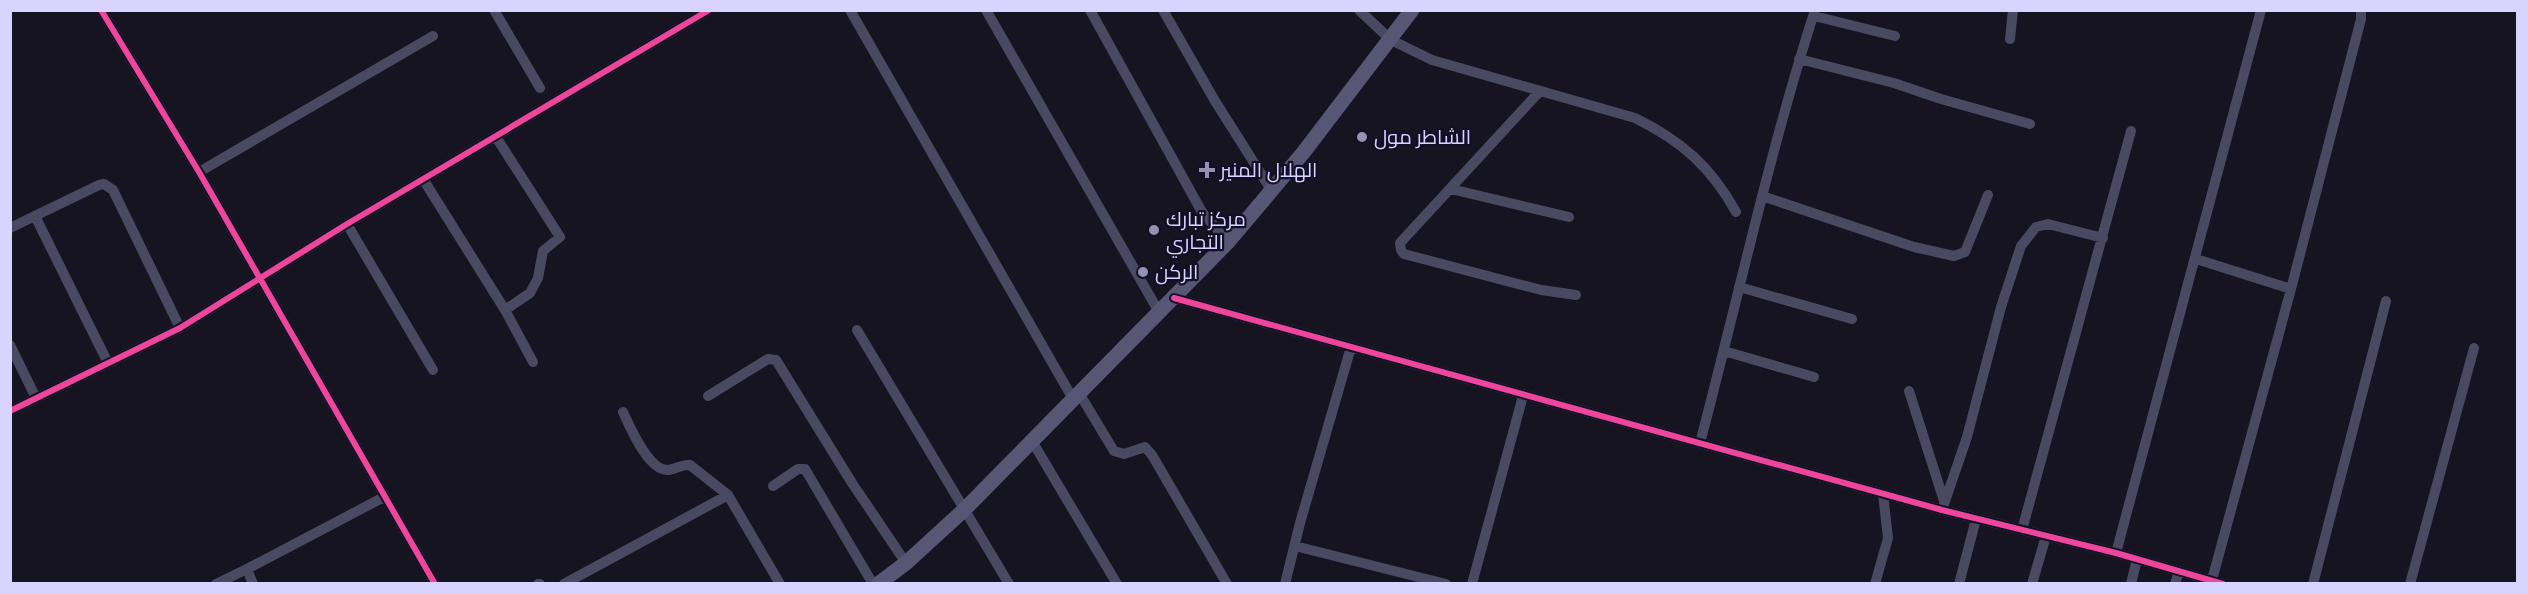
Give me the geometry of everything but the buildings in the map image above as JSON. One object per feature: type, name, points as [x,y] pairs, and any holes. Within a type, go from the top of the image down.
[{"type":"main road","points":[[888,581],[964,510],[1228,242],[1272,191],[1412,10]]},
{"type":"street","points":[[101,10],[199,172],[435,584]]},
{"type":"street","points":[[494,10],[540,88]]},
{"type":"street","points":[[10,411],[180,328],[347,224],[709,10]]},
{"type":"street","points":[[850,10],[1076,396],[1114,451],[1122,454],[1144,447],[1152,454],[1227,584]]},
{"type":"street","points":[[986,10],[1159,312]]},
{"type":"street","points":[[1090,10],[1203,212],[1228,242]]},
{"type":"street","points":[[1163,10],[1215,101],[1272,191]]},
{"type":"street","points":[[1359,10],[1391,40],[1432,60],[1635,118],[1659,129],[1704,165],[1736,212]]},
{"type":"street","points":[[2010,39],[2013,10]]},
{"type":"street","points":[[2116,553],[2261,10]]},
{"type":"street","points":[[2212,580],[2291,289],[2361,19],[2361,10]]},
{"type":"street","points":[[1700,443],[1762,196],[1799,59],[1814,13],[1896,36]]},
{"type":"street","points":[[199,172],[433,36]]},
{"type":"street","points":[[1799,59],[1894,83],[2030,124]]},
{"type":"street","points":[[1540,91],[1400,243],[1402,252],[1541,290],[1576,296]]},
{"type":"street","points":[[2022,530],[2131,131]]},
{"type":"street","points":[[496,137],[560,237],[543,251],[538,278],[530,293],[505,310]]},
{"type":"street","points":[[423,179],[487,285],[505,310],[533,362]]},
{"type":"street","points":[[10,228],[99,185],[109,186],[180,328]]},
{"type":"street","points":[[1452,189],[1569,217]]},
{"type":"street","points":[[1762,196],[1914,247],[1954,256],[1965,252],[1988,195]]},
{"type":"street","points":[[35,216],[108,363]]},
{"type":"street","points":[[347,224],[433,370]]},
{"type":"street","points":[[1943,506],[1967,437],[2001,307],[2021,246],[2036,227],[2048,224],[2103,238]]},
{"type":"street","points":[[2196,259],[2291,289]]},
{"type":"street","points":[[1739,287],[1852,319]]},
{"type":"street","points":[[1174,298],[1523,396],[1883,494],[1943,506],[1976,519],[2116,553],[2223,584]]},
{"type":"street","points":[[2313,584],[2386,301]]},
{"type":"street","points":[[857,330],[1009,584]]},
{"type":"street","points":[[10,345],[36,398]]},
{"type":"street","points":[[1285,584],[1351,347]]},
{"type":"street","points":[[2410,584],[2474,348]]},
{"type":"street","points":[[1724,351],[1814,377]]},
{"type":"street","points":[[708,396],[768,359],[776,360],[852,483],[906,563]]},
{"type":"street","points":[[1909,391],[1943,506]]},
{"type":"street","points":[[1472,584],[1523,396]]},
{"type":"street","points":[[623,412],[640,447],[659,468],[669,470],[682,464],[690,465],[728,495],[780,584]]},
{"type":"street","points":[[1032,441],[1116,584]]},
{"type":"street","points":[[773,486],[798,469],[805,469],[873,584]]},
{"type":"street","points":[[1875,584],[1888,538],[1883,494]]},
{"type":"street","points":[[564,584],[728,495]]},
{"type":"street","points":[[216,584],[384,496]]},
{"type":"street","points":[[1959,584],[1976,519]]},
{"type":"street","points":[[2032,584],[2046,536]]},
{"type":"street","points":[[1295,546],[1407,579],[1446,584]]},
{"type":"street","points":[[2132,584],[2137,559]]},
{"type":"street","points":[[247,569],[253,584]]},
{"type":"street","points":[[2175,584],[2179,571]]},
{"type":"cycle path","points":[[101,10],[199,172],[435,584]]},
{"type":"cycle path","points":[[10,411],[180,328],[347,224],[709,10]]},
{"type":"cycle path","points":[[1174,298],[1942,510],[2116,553],[2223,584]]},
{"type":"place","name":"الشاطر مول","points":[[1362,137]]},
{"type":"place","name":"الهلال المنير","points":[[1207,170]]},
{"type":"place","name":"مركز تبارك التجاري","points":[[1154,230]]},
{"type":"place","name":"الركن","points":[[1143,272]]}]
